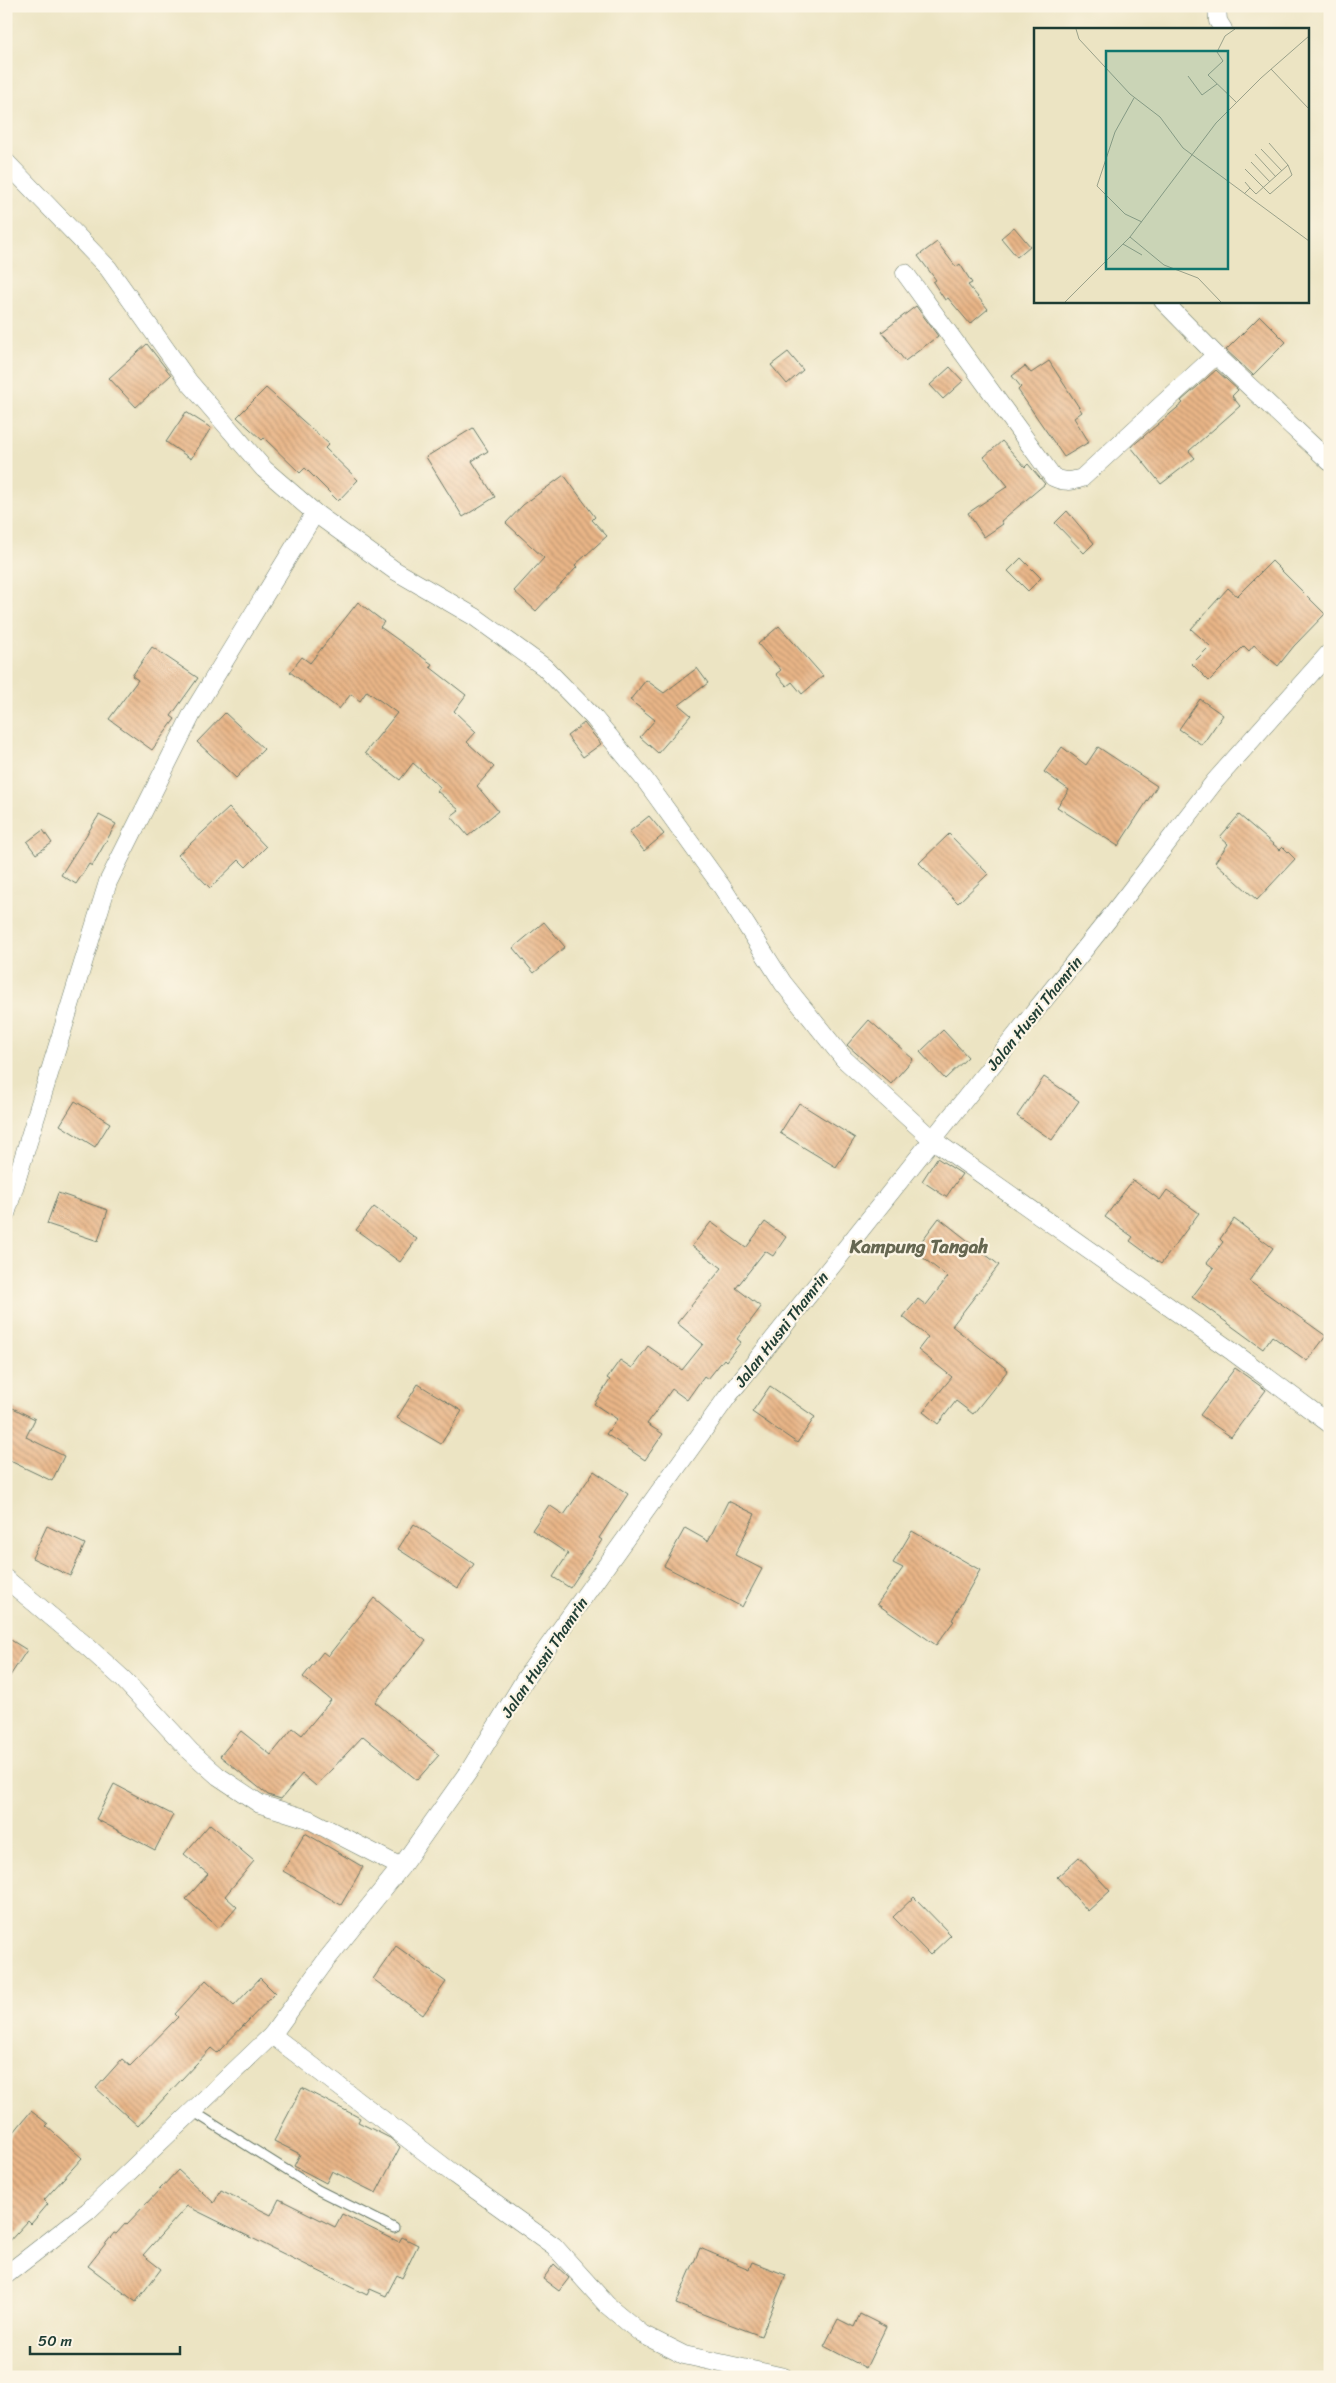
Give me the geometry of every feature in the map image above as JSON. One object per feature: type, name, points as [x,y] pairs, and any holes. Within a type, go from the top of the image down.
[{"type":"street","points":[[1217,6],[1218,21],[1222,28]]},
{"type":"street","points":[[6,162],[108,268],[189,382],[264,469],[315,513],[394,570],[475,617],[544,667],[588,712],[645,780],[722,887],[783,983],[844,1059],[933,1140],[1217,1341],[1330,1424]]},
{"type":"street","points":[[905,273],[1053,477],[1062,481],[1071,482],[1082,478],[1216,355]]},
{"type":"street","points":[[1164,302],[1216,355],[1330,462]]},
{"type":"street","points":[[6,1214],[108,882],[192,714],[315,513]]},
{"type":"street","name":"Jalan Husni Thamrin","points":[[6,2275],[88,2211],[194,2112],[272,2035],[327,1959],[401,1867],[471,1768],[528,1676],[728,1396],[1107,921],[1215,781],[1330,652]]},
{"type":"street","points":[[6,1579],[124,1680],[190,1751],[218,1776],[260,1804],[308,1820],[401,1867]]},
{"type":"street","points":[[272,2035],[447,2169],[554,2246],[607,2305],[642,2334],[684,2355],[784,2377]]},
{"type":"lane","points":[[194,2112],[318,2190],[394,2228]]},
{"type":"building","points":[[1014,227],[1030,246],[1017,257],[1001,238]]},
{"type":"building","points":[[937,242],[956,267],[960,264],[972,283],[968,285],[988,309],[970,324],[948,298],[945,300],[933,282],[936,280],[918,256]]},
{"type":"building","points":[[916,306],[938,336],[905,361],[882,332]]},
{"type":"building","points":[[1260,316],[1286,342],[1253,375],[1226,350]]},
{"type":"building","points":[[147,344],[171,375],[136,407],[109,378]]},
{"type":"building","points":[[788,352],[803,370],[787,384],[771,365]]},
{"type":"building","points":[[1049,361],[1082,412],[1074,418],[1089,442],[1064,457],[1018,390],[1021,387],[1012,376],[1025,366],[1031,373]]},
{"type":"building","points":[[950,367],[963,381],[943,399],[930,385]]},
{"type":"building","points":[[1216,370],[1238,390],[1232,396],[1240,406],[1189,451],[1195,458],[1161,484],[1131,447],[1183,403],[1181,401]]},
{"type":"building","points":[[266,388],[329,444],[325,448],[358,480],[338,501],[305,468],[300,473],[264,438],[262,440],[237,417]]},
{"type":"building","points":[[186,412],[211,428],[191,459],[166,442]]},
{"type":"building","points":[[473,428],[488,451],[472,461],[495,497],[463,517],[426,457]]},
{"type":"building","points":[[1002,441],[1025,467],[1028,464],[1045,484],[1001,521],[1003,524],[984,537],[968,513],[1008,486],[984,457]]},
{"type":"building","points":[[564,475],[595,517],[592,520],[607,536],[575,565],[577,567],[536,611],[514,591],[544,558],[506,523],[523,505]]},
{"type":"building","points":[[1067,511],[1094,543],[1084,553],[1055,523]]},
{"type":"building","points":[[1021,558],[1041,578],[1028,591],[1008,571]]},
{"type":"building","points":[[1272,561],[1325,614],[1294,646],[1278,666],[1254,645],[1249,651],[1244,646],[1209,681],[1192,664],[1210,646],[1191,629],[1228,588],[1237,596]]},
{"type":"building","points":[[358,602],[384,622],[380,627],[432,664],[430,667],[466,695],[454,711],[476,732],[467,742],[494,767],[477,786],[498,811],[468,836],[451,816],[459,810],[437,791],[440,787],[413,763],[400,780],[365,753],[397,713],[367,691],[360,701],[351,694],[339,709],[290,672],[302,657],[310,663]]},
{"type":"building","points":[[779,626],[823,676],[802,694],[792,682],[787,686],[776,674],[781,670],[758,644]]},
{"type":"building","points":[[152,647],[198,678],[171,716],[175,719],[152,750],[109,719],[138,680],[132,676]]},
{"type":"building","points":[[697,668],[708,683],[679,705],[691,715],[658,753],[640,737],[655,720],[630,700],[646,680],[664,693]]},
{"type":"building","points":[[1200,699],[1223,715],[1202,745],[1179,729]]},
{"type":"building","points":[[225,713],[264,749],[236,778],[197,742]]},
{"type":"building","points":[[584,723],[601,744],[583,757],[567,736]]},
{"type":"building","points":[[1062,747],[1086,765],[1098,747],[1157,786],[1118,846],[1057,807],[1069,790],[1044,772]]},
{"type":"building","points":[[229,808],[266,847],[246,867],[239,860],[210,888],[178,855]]},
{"type":"building","points":[[99,815],[116,824],[92,866],[89,864],[76,884],[61,875]]},
{"type":"building","points":[[1239,815],[1280,850],[1283,847],[1295,859],[1257,900],[1215,862],[1228,844],[1220,837]]},
{"type":"building","points":[[649,816],[664,834],[644,851],[629,832]]},
{"type":"building","points":[[43,830],[52,843],[36,854],[27,842]]},
{"type":"building","points":[[949,834],[988,874],[958,903],[919,863]]},
{"type":"building","points":[[544,922],[565,947],[534,973],[513,948]]},
{"type":"building","points":[[869,1020],[913,1059],[891,1084],[847,1045]]},
{"type":"building","points":[[943,1030],[968,1057],[945,1079],[920,1052]]},
{"type":"building","points":[[1044,1077],[1079,1101],[1052,1140],[1017,1116]]},
{"type":"building","points":[[75,1101],[110,1123],[95,1147],[60,1125]]},
{"type":"building","points":[[799,1103],[855,1138],[836,1167],[780,1133]]},
{"type":"building","points":[[937,1158],[962,1174],[946,1197],[922,1181]]},
{"type":"building","points":[[1133,1180],[1160,1200],[1167,1190],[1199,1213],[1161,1264],[1130,1241],[1133,1237],[1105,1217]]},
{"type":"building","points":[[58,1193],[108,1210],[98,1241],[47,1224]]},
{"type":"building","points":[[374,1207],[417,1239],[400,1262],[356,1230]]},
{"type":"building","points":[[939,1218],[999,1265],[952,1326],[1008,1370],[973,1414],[956,1401],[938,1424],[923,1412],[952,1377],[918,1350],[928,1337],[903,1317],[918,1299],[926,1305],[948,1277],[914,1251]]},
{"type":"building","points":[[1234,1219],[1273,1248],[1249,1281],[1326,1336],[1307,1361],[1272,1336],[1263,1349],[1192,1297],[1214,1268],[1207,1263],[1223,1242],[1220,1239]]},
{"type":"building","points":[[711,1222],[746,1248],[765,1222],[786,1237],[773,1256],[765,1251],[736,1288],[761,1307],[737,1339],[741,1342],[708,1379],[704,1376],[687,1400],[672,1389],[647,1424],[663,1434],[645,1460],[606,1434],[617,1419],[594,1404],[610,1380],[607,1378],[620,1360],[632,1368],[648,1346],[682,1370],[703,1344],[677,1323],[722,1268],[692,1246]]},
{"type":"building","points":[[1235,1368],[1266,1390],[1231,1437],[1200,1415]]},
{"type":"building","points":[[418,1384],[462,1411],[441,1444],[397,1418]]},
{"type":"building","points":[[770,1386],[815,1417],[797,1443],[752,1412]]},
{"type":"building","points":[[13,1408],[35,1419],[26,1437],[64,1456],[52,1481],[6,1459],[6,1422]]},
{"type":"building","points":[[594,1471],[628,1494],[599,1538],[602,1540],[570,1588],[553,1577],[568,1554],[532,1530],[549,1505],[564,1515]]},
{"type":"building","points":[[728,1501],[755,1514],[735,1555],[762,1569],[742,1607],[664,1566],[685,1528],[708,1541]]},
{"type":"building","points":[[414,1524],[474,1564],[458,1588],[398,1549]]},
{"type":"building","points":[[47,1526],[85,1544],[70,1576],[32,1558]]},
{"type":"building","points":[[912,1531],[980,1570],[952,1620],[954,1621],[936,1645],[877,1604],[903,1568],[893,1563]]},
{"type":"building","points":[[374,1598],[426,1641],[375,1702],[439,1755],[417,1780],[363,1736],[316,1786],[302,1774],[281,1799],[268,1795],[220,1756],[241,1731],[271,1755],[293,1728],[302,1735],[331,1700],[303,1677],[323,1652],[328,1656]]},
{"type":"building","points":[[6,1637],[27,1650],[6,1682]]},
{"type":"building","points":[[114,1784],[173,1815],[155,1850],[96,1819]]},
{"type":"building","points":[[210,1824],[254,1861],[225,1896],[237,1907],[219,1928],[186,1899],[208,1874],[184,1854]]},
{"type":"building","points":[[305,1833],[363,1867],[341,1905],[283,1871]]},
{"type":"building","points":[[1079,1857],[1110,1891],[1088,1911],[1057,1877]]},
{"type":"building","points":[[914,1897],[951,1935],[930,1955],[893,1917]]},
{"type":"building","points":[[396,1946],[446,1982],[423,2015],[373,1979]]},
{"type":"building","points":[[260,1978],[275,1993],[217,2053],[211,2048],[138,2126],[96,2088],[122,2059],[130,2066],[178,2017],[175,2014],[206,1980],[234,2006]]},
{"type":"building","points":[[302,2088],[360,2118],[358,2122],[390,2138],[400,2147],[376,2193],[332,2171],[326,2183],[294,2166],[300,2154],[274,2141]]},
{"type":"building","points":[[31,2111],[48,2124],[46,2126],[82,2158],[44,2200],[48,2204],[31,2224],[28,2221],[6,2245],[6,2142]]},
{"type":"building","points":[[178,2170],[214,2203],[221,2190],[271,2215],[279,2199],[335,2227],[342,2214],[399,2242],[402,2237],[418,2245],[402,2278],[397,2275],[386,2296],[370,2289],[367,2295],[187,2206],[143,2255],[161,2269],[136,2302],[88,2266],[114,2233],[116,2234],[127,2224]]},
{"type":"building","points":[[700,2248],[749,2269],[752,2262],[786,2275],[761,2336],[676,2304]]},
{"type":"building","points":[[554,2264],[569,2278],[559,2291],[543,2279]]},
{"type":"building","points":[[860,2314],[886,2327],[866,2368],[824,2346],[838,2319],[854,2327]]},
{"type":"district","name":"Kampung Tangah","points":[[919,1246]]}]
